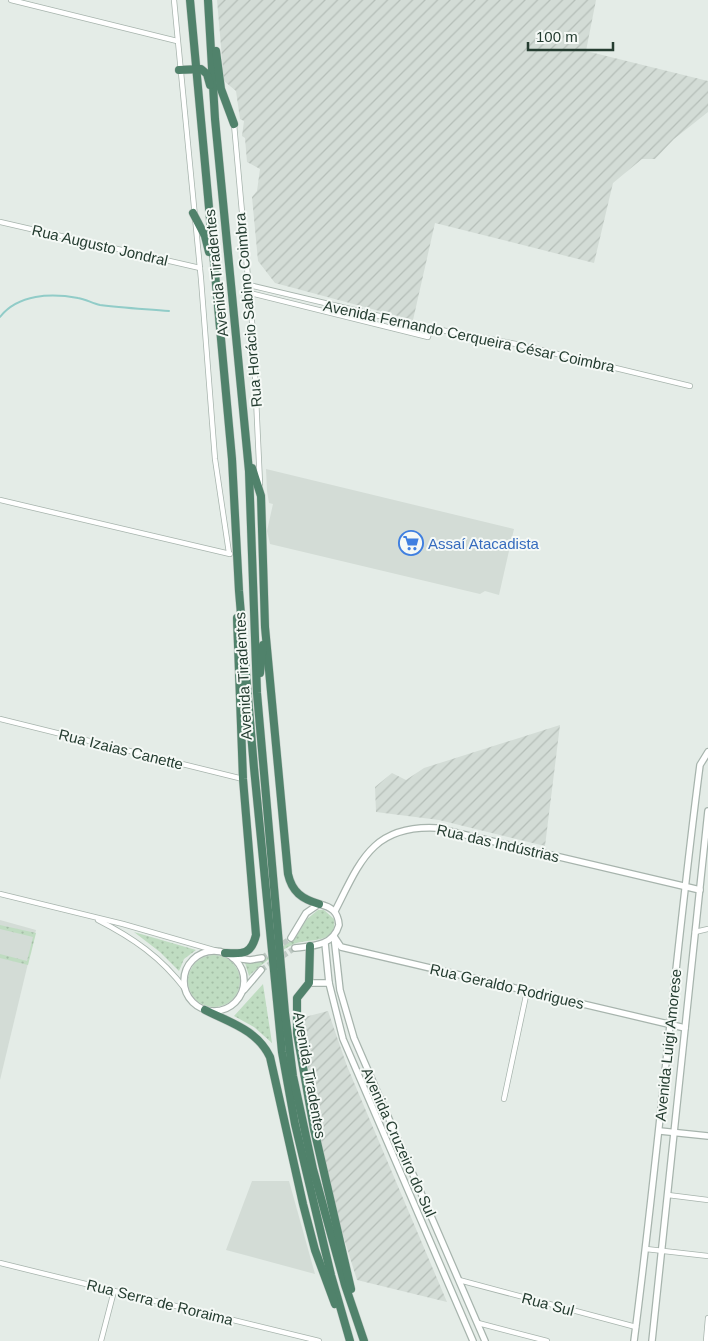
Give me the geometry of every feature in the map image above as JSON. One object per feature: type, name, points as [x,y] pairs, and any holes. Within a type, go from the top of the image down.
[{"type":"highway","name":"Avenida Tiradentes","points":[[190,0],[217,288],[254,768],[282,1052],[295,1124],[350,1341]]},
{"type":"highway","name":"Avenida Tiradentes","points":[[208,0],[216,119],[249,471],[257,693],[277,936],[293,1076],[313,1169],[364,1341]]},
{"type":"highway","points":[[210,28],[222,89],[234,124]]},
{"type":"highway","points":[[179,70],[196,68],[204,71],[210,81],[216,119]]},
{"type":"highway","points":[[193,213],[207,244],[217,288]]},
{"type":"highway","points":[[246,449],[261,496],[265,626],[288,874],[290,883],[300,896],[319,904]]},
{"type":"highway","points":[[221,952],[242,954],[247,952],[253,946],[256,935],[243,779],[236,633],[239,591]]},
{"type":"highway","points":[[257,693],[265,626]]},
{"type":"highway","points":[[310,946],[309,983],[297,998],[297,1032],[312,1121],[347,1265],[356,1318]]},
{"type":"highway","points":[[205,1010],[253,1034],[260,1040],[270,1057],[290,1150],[316,1250],[332,1299],[345,1325]]},
{"type":"street","points":[[11,0],[177,42]]},
{"type":"street","points":[[174,0],[179,70],[200,268],[215,459],[229,553]]},
{"type":"street","name":"Rua Horácio Sabino Coimbra","points":[[234,124],[237,180],[250,293],[261,496]]},
{"type":"street","name":"Rua Augusto Jondral","points":[[0,222],[200,268]]},
{"type":"street","name":"Avenida Fernando Cerqueira César Coimbra","points":[[249,285],[430,328],[516,344],[690,386]]},
{"type":"street","points":[[250,293],[428,337],[430,328]]},
{"type":"street","points":[[0,500],[238,556]]},
{"type":"street","name":"Rua Izaias Canette","points":[[0,719],[243,779]]},
{"type":"street","name":"Avenida Luigi Amorese","points":[[634,1341],[660,1131],[684,886],[700,765],[708,752]]},
{"type":"street","name":"Avenida Luigi Amorese","points":[[652,1341],[708,811]]},
{"type":"street","name":"Rua das Indústrias","points":[[335,912],[356,869],[368,850],[390,834],[415,827],[436,828],[700,890]]},
{"type":"street","points":[[0,894],[221,952],[234,958],[250,960],[262,958]]},
{"type":"street","points":[[291,938],[306,913],[319,904],[330,906],[335,912]]},
{"type":"street","name":"Avenida Cruzeiro do Sul","points":[[335,912],[339,925],[334,936],[340,990],[357,1046],[485,1341]]},
{"type":"street","points":[[92,917],[150,950],[169,968],[192,1002],[205,1010],[216,1011],[228,1008],[237,1001],[242,991],[261,970]]},
{"type":"street","points":[[695,932],[708,928]]},
{"type":"street","points":[[295,948],[325,943],[334,936]]},
{"type":"street","name":"Rua Geraldo Rodrigues","points":[[334,936],[342,946],[685,1028]]},
{"type":"street","name":"Avenida Cruzeiro do Sul","points":[[325,943],[329,983],[346,1044],[473,1341]]},
{"type":"street","points":[[184,989],[184,977],[191,961],[200,954],[221,952]]},
{"type":"street","points":[[234,958],[243,973],[242,991]]},
{"type":"street","points":[[309,983],[329,983]]},
{"type":"street","points":[[504,1100],[527,991]]},
{"type":"street","points":[[346,1044],[357,1046]]},
{"type":"street","points":[[660,1131],[708,1136]]},
{"type":"street","points":[[668,1195],[708,1200]]},
{"type":"street","points":[[646,1249],[708,1256]]},
{"type":"street","name":"Rua Serra de Roraima","points":[[0,1263],[319,1341]]},
{"type":"street","name":"Rua Sul","points":[[459,1280],[636,1327]]},
{"type":"street","points":[[101,1341],[114,1291]]},
{"type":"street","points":[[706,1341],[708,1318]]},
{"type":"street","points":[[478,1323],[547,1341]]},
{"type":"shaded area","points":[[217,0],[596,0],[586,51],[708,81],[708,112],[674,139],[655,159],[642,159],[613,183],[594,263],[435,223],[413,320],[275,283],[258,261],[252,197],[257,191],[260,169],[247,162],[245,138],[242,136],[244,121],[240,119],[236,91],[224,81]]},
{"type":"shaded area","points":[[266,469],[514,529],[499,595],[485,591],[480,594],[270,544],[267,531],[273,504],[269,503]]},
{"type":"shaded area","points":[[560,725],[545,846],[439,820],[376,812],[375,787],[392,773],[406,780],[424,768]]},
{"type":"shaded area","points":[[0,920],[36,930],[0,1080]]},
{"type":"shaded area","points":[[328,1011],[347,1066],[447,1302],[357,1280],[337,1216],[317,1130],[301,1018]]},
{"type":"shaded area","points":[[252,1181],[289,1181],[315,1274],[226,1250]]},
{"type":"green space","points":[[318,910],[324,910],[334,919],[332,933],[321,939],[300,942],[288,947],[270,958],[249,976],[245,963],[262,961],[295,938],[307,919]]},
{"type":"green space","points":[[0,925],[36,933],[28,965],[0,958],[0,954],[27,961],[33,937],[0,929]]},
{"type":"green space","points":[[134,932],[196,950],[184,959],[179,971],[160,952]]},
{"type":"green space","points":[[214,955],[224,957],[232,963],[238,971],[240,981],[238,991],[232,999],[224,1005],[214,1007],[204,1005],[196,999],[190,991],[188,981],[190,971],[196,963],[204,957]]},
{"type":"green space","points":[[263,984],[272,1043],[254,1027],[234,1016]]},
{"type":"waterway","points":[[0,317],[7,309],[16,304],[36,297],[46,296],[68,296],[100,305],[169,311]]},
{"type":"tunnel","points":[[262,958],[291,938]]},
{"type":"tunnel","points":[[261,970],[295,948]]},
{"type":"place","name":"Assaí Atacadista","points":[[411,543]]}]
